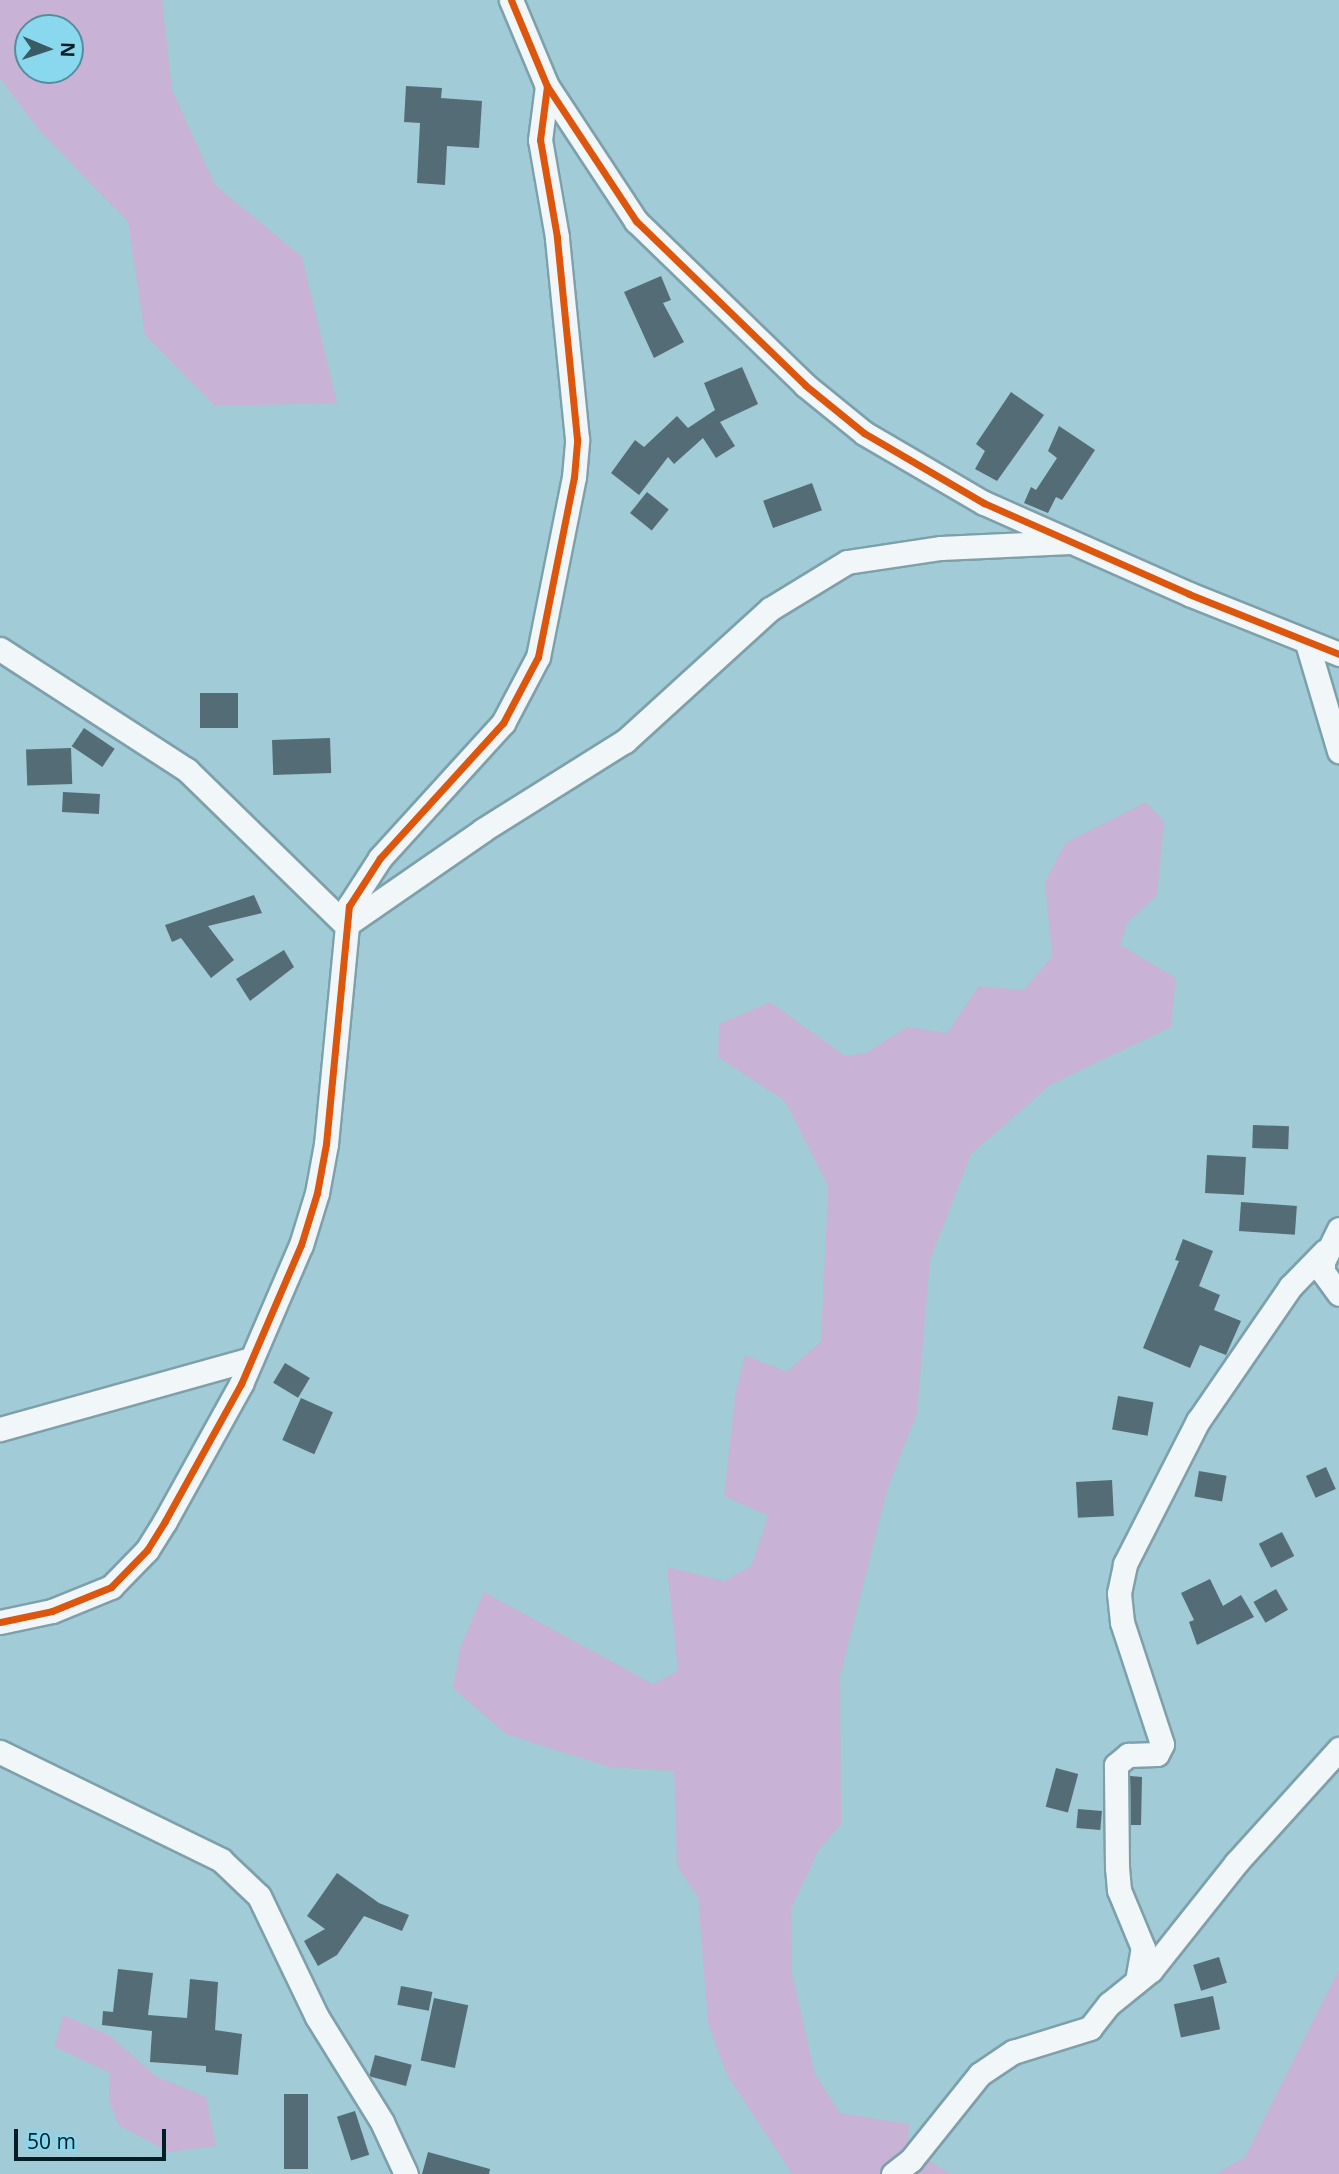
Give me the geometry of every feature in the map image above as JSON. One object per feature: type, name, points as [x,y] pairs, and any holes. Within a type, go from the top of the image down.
[{"type":"street","points":[[511,0],[547,86],[636,221],[805,385],[864,433],[922,470],[1070,542],[1307,643],[1339,654]]},
{"type":"street","points":[[0,1622],[91,1599],[125,1574],[165,1521],[251,1359],[301,1245],[317,1193],[331,1098],[349,906],[367,875],[503,723],[529,676],[543,638],[577,439],[557,237],[540,140],[547,86]]},
{"type":"street","points":[[346,925],[483,830],[625,741],[770,609],[848,562],[941,548],[1070,542]]},
{"type":"street","points":[[1307,643],[1339,751]]},
{"type":"street","points":[[0,649],[187,771],[346,925]]},
{"type":"street","points":[[1137,1981],[1143,1948],[1119,1890],[1116,1867],[1116,1765],[1128,1755],[1157,1754],[1162,1744],[1122,1622],[1119,1593],[1125,1564],[1198,1421],[1290,1287],[1325,1251],[1339,1229]]},
{"type":"street","points":[[1325,1251],[1323,1272],[1339,1294]]},
{"type":"street","points":[[0,1430],[251,1359]]},
{"type":"street","points":[[894,2174],[911,2160],[980,2074],[1013,2052],[1090,2028],[1109,2004],[1137,1981],[1339,1749]]},
{"type":"street","points":[[0,1752],[220,1860],[259,1896],[317,2017],[382,2122],[407,2174]]},
{"type":"shaded area","points":[[0,0],[162,0],[172,90],[215,185],[302,257],[337,403],[215,406],[145,335],[128,222],[38,129],[0,78]]},
{"type":"shaded area","points":[[1146,802],[1164,821],[1157,895],[1127,923],[1120,945],[1176,978],[1171,1027],[1050,1085],[971,1154],[930,1260],[917,1413],[887,1490],[840,1676],[841,1824],[818,1851],[791,1909],[792,1974],[815,2074],[840,2113],[909,2124],[908,2148],[950,2174],[792,2174],[727,2075],[708,2023],[698,1897],[677,1866],[674,1771],[609,1767],[506,1734],[453,1688],[460,1648],[484,1592],[653,1684],[678,1671],[667,1567],[724,1581],[751,1566],[768,1516],[724,1496],[735,1396],[745,1355],[787,1372],[821,1341],[828,1186],[785,1101],[718,1057],[719,1024],[770,1002],[845,1056],[866,1053],[907,1027],[947,1033],[979,986],[1024,990],[1052,956],[1045,883],[1065,843]]},
{"type":"shaded area","points":[[1339,1969],[1339,2174],[1215,2174],[1245,2157]]},
{"type":"shaded area","points":[[63,2015],[109,2035],[157,2077],[206,2097],[216,2146],[169,2152],[118,2125],[109,2099],[110,2073],[55,2047]]},
{"type":"building","points":[[406,86],[442,88],[441,98],[482,101],[479,148],[447,146],[445,185],[417,183],[420,123],[404,122]]},
{"type":"building","points":[[661,276],[671,300],[663,303],[684,342],[654,358],[624,292]]},
{"type":"building","points":[[742,367],[758,404],[720,422],[735,446],[716,458],[703,438],[674,464],[668,457],[639,495],[611,473],[635,440],[644,447],[677,416],[688,428],[715,410],[704,383]]},
{"type":"building","points":[[1011,392],[1044,415],[997,481],[975,469],[985,451],[976,444]]},
{"type":"building","points":[[1059,426],[1095,450],[1062,500],[1056,497],[1048,513],[1024,503],[1031,487],[1036,490],[1057,458],[1048,451]]},
{"type":"building","points":[[812,483],[822,510],[773,528],[763,501]]},
{"type":"building","points":[[647,492],[669,510],[652,531],[630,513]]},
{"type":"building","points":[[200,693],[238,693],[238,728],[200,728]]},
{"type":"building","points":[[84,728],[115,749],[102,767],[72,746]]},
{"type":"building","points":[[330,738],[331,773],[273,775],[272,740]]},
{"type":"building","points":[[71,748],[72,784],[27,786],[26,750]]},
{"type":"building","points":[[63,792],[100,794],[99,814],[62,812]]},
{"type":"building","points":[[254,895],[262,913],[208,926],[234,960],[211,978],[181,938],[172,942],[165,925]]},
{"type":"building","points":[[284,950],[294,967],[250,1001],[236,979]]},
{"type":"building","points":[[1253,1125],[1289,1126],[1288,1149],[1252,1148]]},
{"type":"building","points":[[1207,1155],[1246,1157],[1244,1195],[1205,1193]]},
{"type":"building","points":[[1241,1202],[1297,1206],[1295,1235],[1239,1231]]},
{"type":"building","points":[[1183,1239],[1213,1251],[1199,1286],[1220,1295],[1214,1310],[1241,1321],[1226,1355],[1200,1345],[1190,1368],[1143,1348],[1179,1261],[1175,1260]]},
{"type":"building","points":[[285,1363],[310,1378],[298,1398],[273,1383]]},
{"type":"building","points":[[1118,1396],[1153,1402],[1148,1436],[1112,1429]]},
{"type":"building","points":[[301,1398],[333,1412],[314,1454],[282,1440]]},
{"type":"building","points":[[1326,1467],[1336,1489],[1316,1498],[1306,1476]]},
{"type":"building","points":[[1199,1471],[1227,1476],[1222,1501],[1194,1497]]},
{"type":"building","points":[[1112,1480],[1114,1516],[1078,1518],[1076,1482]]},
{"type":"building","points":[[1282,1532],[1294,1556],[1271,1568],[1259,1544]]},
{"type":"building","points":[[1210,1579],[1223,1606],[1241,1595],[1254,1617],[1197,1645],[1189,1622],[1194,1620],[1181,1593]]},
{"type":"building","points":[[1276,1589],[1288,1610],[1265,1623],[1253,1602]]},
{"type":"building","points":[[1056,1768],[1078,1774],[1068,1813],[1046,1807]]},
{"type":"building","points":[[1130,1776],[1142,1777],[1141,1825],[1131,1825]]},
{"type":"building","points":[[1078,1809],[1102,1811],[1100,1830],[1076,1828]]},
{"type":"building","points":[[337,1873],[379,1903],[409,1915],[402,1931],[364,1916],[337,1955],[318,1966],[304,1941],[325,1929],[307,1916]]},
{"type":"building","points":[[1219,1957],[1227,1983],[1201,1991],[1193,1965]]},
{"type":"building","points":[[118,1969],[153,1973],[148,2015],[187,2018],[190,1979],[218,1982],[215,2030],[242,2034],[238,2075],[206,2072],[206,2066],[150,2062],[152,2031],[102,2025],[103,2011],[113,2012]]},
{"type":"building","points":[[401,1986],[432,1992],[429,2011],[397,2005]]},
{"type":"building","points":[[1213,1996],[1220,2029],[1181,2038],[1174,2004]]},
{"type":"building","points":[[434,1998],[468,2005],[455,2068],[421,2061]]},
{"type":"building","points":[[375,2055],[412,2065],[406,2086],[369,2076]]},
{"type":"building","points":[[284,2094],[308,2094],[308,2169],[284,2169]]},
{"type":"building","points":[[355,2111],[369,2155],[351,2161],[337,2117]]},
{"type":"building","points":[[428,2152],[490,2169],[489,2174],[422,2174]]},
{"type":"cycle path","points":[[511,0],[547,86],[636,221],[805,385],[864,433],[984,503],[1189,594],[1339,654]]},
{"type":"cycle path","points":[[0,1622],[52,1611],[111,1587],[147,1550],[165,1521],[241,1384],[301,1245],[317,1193],[326,1144],[349,906],[380,858],[503,723],[538,657],[574,477],[577,439],[557,237],[540,140],[547,86]]}]
